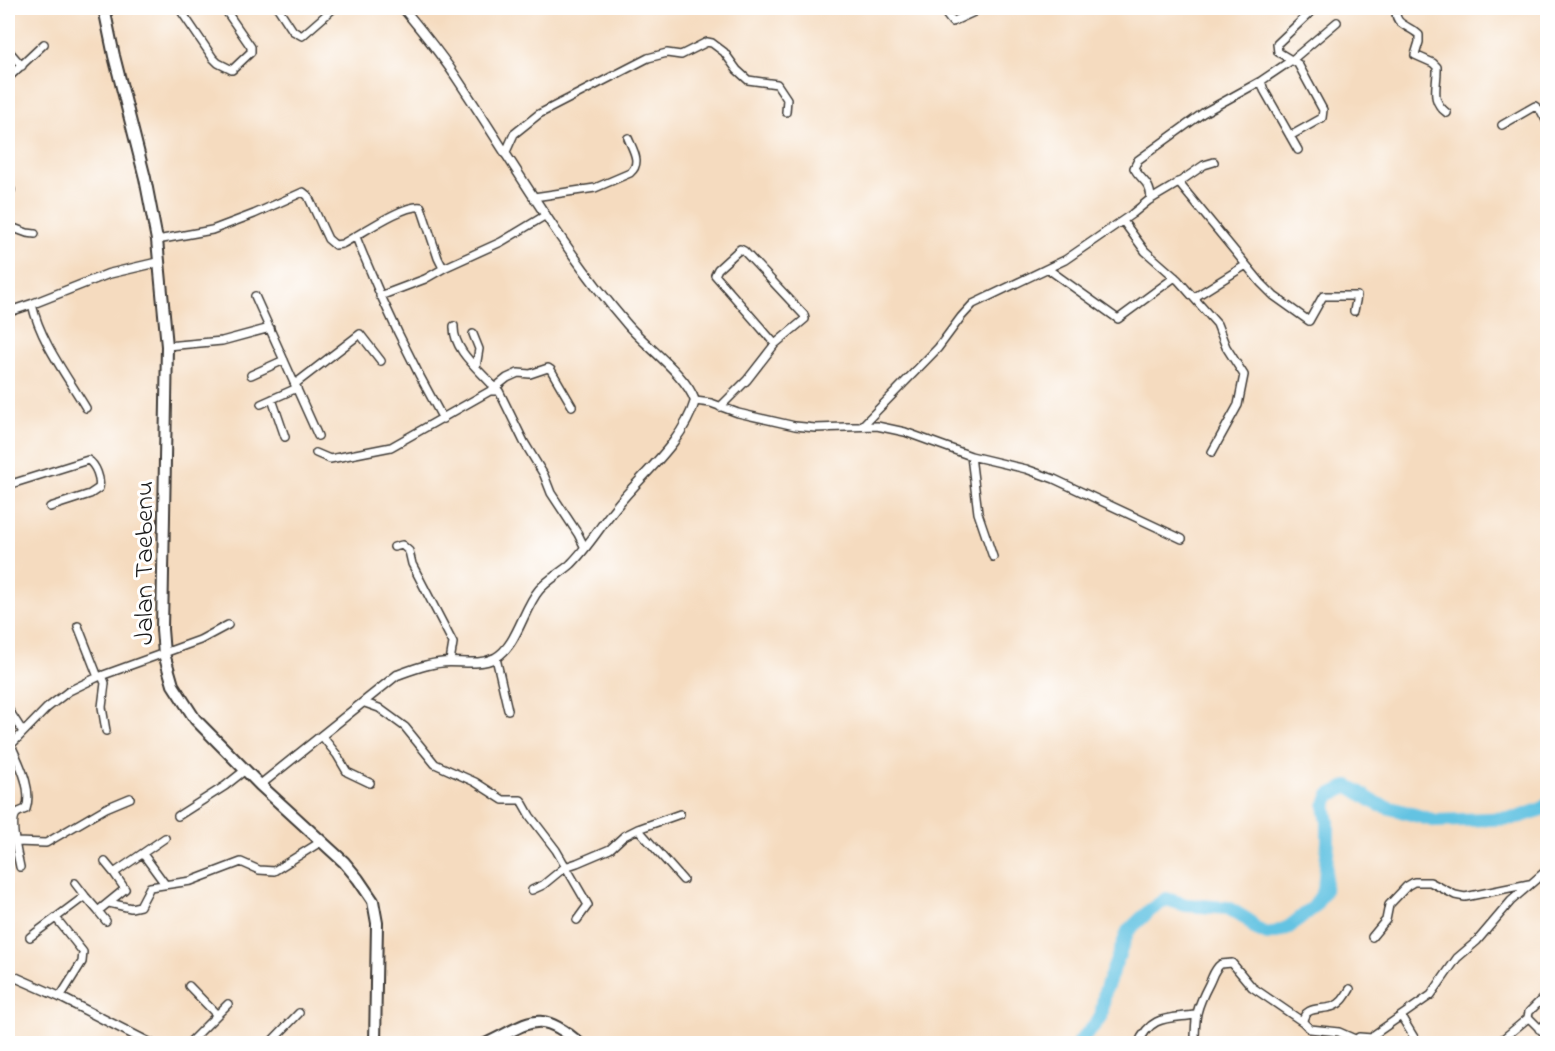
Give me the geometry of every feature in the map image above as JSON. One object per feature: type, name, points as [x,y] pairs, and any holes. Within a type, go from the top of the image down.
[{"type":"main road","name":"Jalan Taebenu","points":[[104,8],[114,56],[146,178],[157,240],[167,346],[162,629],[164,654],[178,694],[210,736],[244,771],[322,842],[367,890],[376,909],[375,1044]]},
{"type":"main road","points":[[485,1044],[538,1021],[556,1025],[580,1044]]},
{"type":"street","points":[[179,8],[218,63],[232,70],[251,52],[251,47],[224,8]]},
{"type":"street","points":[[278,8],[292,31],[302,36],[334,8]]},
{"type":"street","points":[[260,785],[397,675],[422,666],[450,662],[479,662],[496,658],[504,651],[516,635],[520,622],[538,591],[571,564],[628,492],[662,456],[683,425],[694,401],[690,390],[681,379],[626,324],[546,215],[457,78],[403,8]]},
{"type":"street","points":[[941,8],[952,22],[974,12]]},
{"type":"street","points":[[1290,136],[1322,118],[1323,114],[1301,69],[1276,48],[1277,44],[1316,8]]},
{"type":"street","points":[[1397,8],[1395,16],[1397,21],[1419,35],[1415,56],[1437,67],[1436,101],[1447,113]]},
{"type":"street","points":[[1151,198],[1151,189],[1134,168],[1138,160],[1203,113],[1261,81],[1292,60],[1337,22]]},
{"type":"street","points":[[505,154],[514,134],[539,114],[648,58],[667,53],[681,55],[707,42],[724,52],[748,80],[777,84],[787,99],[786,112]]},
{"type":"street","points":[[8,78],[44,44]]},
{"type":"street","points":[[8,50],[21,66]]},
{"type":"street","points":[[1261,81],[1298,150]]},
{"type":"street","points":[[1502,125],[1535,106],[1541,111],[1548,124]]},
{"type":"street","points":[[534,197],[595,188],[635,169],[637,162],[628,138]]},
{"type":"street","points":[[862,426],[938,348],[973,304],[1048,269],[1123,221],[1151,198],[1204,165],[1214,162]]},
{"type":"street","points":[[1178,183],[1274,296],[1309,321],[1323,296],[1357,296],[1354,311]]},
{"type":"street","points":[[8,184],[11,190],[8,197]]},
{"type":"street","points":[[157,240],[212,230],[303,192],[308,196],[332,244],[338,245],[398,213],[413,207],[421,207],[438,258],[442,266],[446,267]]},
{"type":"street","points":[[380,296],[425,279],[501,242],[546,215]]},
{"type":"street","points":[[1123,221],[1145,251],[1195,297],[1217,324],[1226,347],[1244,375],[1238,405],[1212,452]]},
{"type":"street","points":[[8,226],[35,234]]},
{"type":"street","points":[[356,237],[380,296],[415,369],[443,419]]},
{"type":"street","points":[[720,407],[747,380],[775,344],[802,323],[805,317],[740,249],[718,269],[715,275],[775,344]]},
{"type":"street","points":[[8,312],[108,274],[159,262]]},
{"type":"street","points":[[1195,297],[1246,265]]},
{"type":"street","points":[[1048,269],[1118,319],[1175,278]]},
{"type":"street","points":[[255,296],[318,436]]},
{"type":"street","points":[[32,304],[47,342],[86,408]]},
{"type":"street","points":[[454,326],[453,336],[456,342],[494,389],[502,395],[551,493],[585,548]]},
{"type":"street","points":[[167,346],[222,341],[270,328]]},
{"type":"street","points":[[261,404],[296,386],[360,334],[381,361]]},
{"type":"street","points":[[473,334],[479,349],[476,367]]},
{"type":"street","points":[[251,375],[284,360]]},
{"type":"street","points":[[316,453],[330,459],[382,449],[399,443],[518,373],[530,374],[548,368],[572,406]]},
{"type":"street","points":[[272,399],[285,437]]},
{"type":"street","points":[[694,401],[711,403],[795,426],[815,428],[862,426],[905,432],[971,456],[1026,469],[1054,479],[1182,539]]},
{"type":"street","points":[[971,456],[978,513],[993,557]]},
{"type":"street","points":[[8,485],[88,460],[92,463],[100,483],[99,488],[90,494],[50,507]]},
{"type":"street","points":[[394,547],[402,545],[409,551],[412,564],[453,644],[450,662]]},
{"type":"street","points":[[20,867],[15,842],[15,817],[18,812],[26,809],[28,802],[22,770],[9,746],[61,696],[100,676],[200,640],[228,625]]},
{"type":"street","points":[[78,626],[105,683],[102,707],[106,731]]},
{"type":"street","points":[[496,658],[508,710]]},
{"type":"street","points":[[365,702],[379,708],[405,727],[435,764],[475,782],[503,800],[520,800],[556,849],[588,905],[577,920]]},
{"type":"street","points":[[8,709],[23,732]]},
{"type":"street","points":[[322,736],[347,772],[370,783]]},
{"type":"street","points":[[178,816],[244,771]]},
{"type":"street","points":[[15,842],[46,843],[106,808],[130,798]]},
{"type":"street","points":[[532,890],[543,885],[565,867],[610,849],[624,836],[680,814]]},
{"type":"street","points":[[638,829],[683,880]]},
{"type":"street","points":[[114,873],[165,838]]},
{"type":"street","points":[[109,903],[131,908],[140,906],[147,889],[191,881],[241,862],[259,870],[274,871],[322,842]]},
{"type":"street","points":[[143,854],[165,884]]},
{"type":"street","points":[[98,911],[125,889],[105,862]]},
{"type":"street","points":[[1195,1044],[1197,1005],[1216,968],[1221,964],[1232,963],[1252,987],[1310,1029],[1339,1032],[1352,1041],[1359,1037],[1372,1041],[1401,1016],[1431,996],[1454,963],[1528,884],[1548,869]]},
{"type":"street","points":[[1372,937],[1386,920],[1389,905],[1414,882],[1430,882],[1455,895],[1465,897],[1528,884]]},
{"type":"street","points":[[75,883],[106,921]]},
{"type":"street","points":[[30,937],[85,896]]},
{"type":"street","points":[[56,918],[83,952],[82,962],[60,997]]},
{"type":"street","points":[[8,974],[60,997],[152,1044]]},
{"type":"street","points":[[189,986],[218,1015]]},
{"type":"street","points":[[1302,1022],[1308,1011],[1333,1007],[1342,1001],[1350,989]]},
{"type":"street","points":[[1497,1044],[1528,1018],[1529,1012],[1542,999]]},
{"type":"street","points":[[188,1044],[228,1004]]},
{"type":"street","points":[[274,1042],[299,1013]]},
{"type":"street","points":[[1138,1044],[1150,1024],[1195,1015]]},
{"type":"street","points":[[1401,1016],[1418,1044]]},
{"type":"street","points":[[1528,1018],[1548,1037]]},
{"type":"street","points":[[1539,1029],[1548,1022]]},
{"type":"waterway","points":[[1078,1044],[1101,1017],[1105,991],[1128,931],[1166,899],[1186,905],[1228,908],[1248,920],[1256,929],[1267,934],[1289,927],[1314,907],[1324,891],[1328,842],[1325,806],[1330,795],[1348,786],[1380,805],[1436,821],[1516,818],[1542,809],[1548,804]]}]
